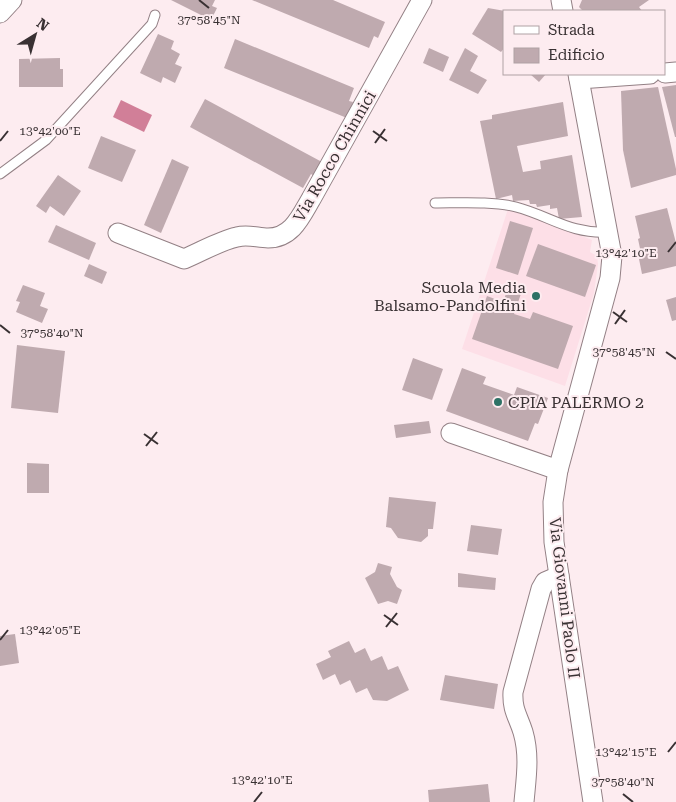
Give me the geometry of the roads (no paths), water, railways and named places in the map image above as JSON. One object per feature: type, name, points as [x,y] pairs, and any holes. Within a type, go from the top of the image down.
[{"type":"street","points":[[0,13],[12,0]]},
{"type":"street","name":"Via Rocco Chinnici","points":[[118,233],[184,259],[237,237],[270,238],[283,235],[294,227],[422,0]]},
{"type":"street","points":[[578,77],[626,75]]},
{"type":"street","name":"Via Giovanni Paolo II","points":[[578,77],[612,256],[610,278],[558,470],[553,502],[554,542],[593,802]]},
{"type":"street","points":[[451,433],[558,470]]},
{"type":"street","points":[[524,802],[528,764],[527,751],[523,732],[512,705],[513,692],[541,589],[545,582],[559,576]]},
{"type":"lane","points":[[0,174],[46,140],[152,24],[156,15]]},
{"type":"lane","points":[[435,203],[506,204],[582,232],[608,232]]},
{"type":"place","name":"Scuola Media Balsamo-Pandolfini","points":[[536,296]]},
{"type":"place","name":"CPIA PALERMO 2","points":[[498,402]]}]
